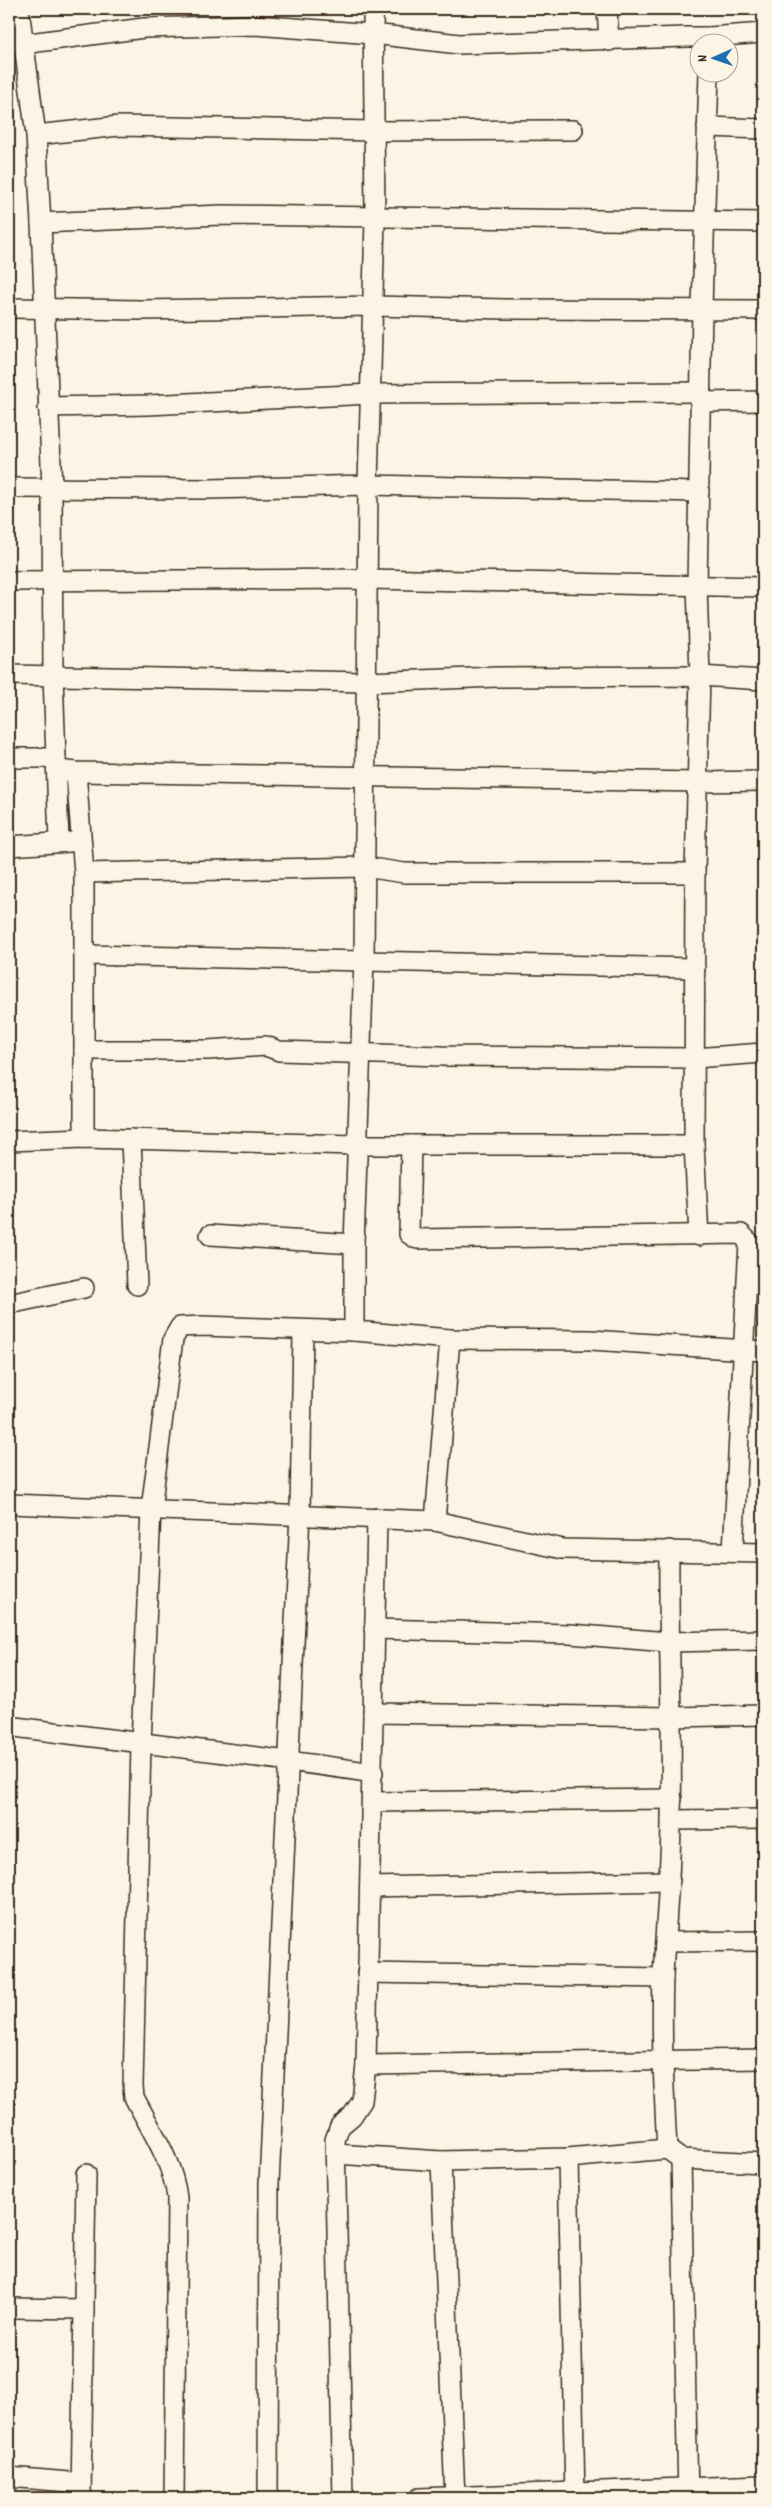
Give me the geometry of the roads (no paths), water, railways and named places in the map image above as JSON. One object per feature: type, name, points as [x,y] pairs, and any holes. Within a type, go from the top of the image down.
[{"type":"street","points":[[19,9],[22,44],[36,135],[42,223],[52,488],[54,581],[53,675],[59,842]]},
{"type":"street","points":[[354,1331],[354,1244],[364,959],[368,485],[375,218],[373,9]]},
{"type":"street","points":[[607,9],[609,41]]},
{"type":"street","points":[[22,44],[144,28],[255,26],[373,34],[459,44],[690,40]]},
{"type":"street","points":[[740,36],[763,33]]},
{"type":"street","points":[[699,1236],[694,1146],[695,873],[700,676],[697,586],[709,82]]},
{"type":"street","points":[[36,135],[118,126],[374,131],[573,130]]},
{"type":"street","points":[[707,127],[763,130]]},
{"type":"street","points":[[42,223],[221,215],[763,222]]},
{"type":"street","points":[[9,308],[142,310],[373,306],[505,309],[702,308],[763,310]]},
{"type":"street","points":[[48,407],[148,405],[371,394],[700,397],[763,401]]},
{"type":"street","points":[[9,488],[209,489],[368,485],[699,492]]},
{"type":"street","points":[[9,581],[368,579],[763,586]]},
{"type":"street","points":[[9,675],[366,682],[498,677],[700,676],[763,680]]},
{"type":"street","points":[[9,758],[56,764],[76,772],[698,782],[763,781]]},
{"type":"street","points":[[76,772],[84,873],[84,1138]]},
{"type":"street","points":[[9,846],[82,841]]},
{"type":"street","points":[[84,873],[365,867],[404,873],[695,873]]},
{"type":"street","points":[[84,954],[695,968]]},
{"type":"street","points":[[84,1050],[208,1050],[266,1046],[279,1051],[360,1054],[694,1058],[763,1053]]},
{"type":"street","points":[[9,1141],[84,1138],[357,1146],[694,1146]]},
{"type":"street","points":[[131,1139],[138,1285]]},
{"type":"street","points":[[411,1145],[409,1234],[417,1239],[741,1234],[749,1242],[733,1551]]},
{"type":"street","points":[[210,1236],[354,1244]]},
{"type":"street","points":[[9,1304],[84,1288]]},
{"type":"street","points":[[174,2498],[177,2198],[172,2174],[134,2097],[133,2086],[141,1744],[151,1509],[173,1339],[180,1327],[354,1331],[450,1339],[591,1340],[763,1351]]},
{"type":"street","points":[[268,2498],[269,2184],[300,1514],[303,1330]]},
{"type":"street","points":[[435,1521],[450,1339]]},
{"type":"street","points":[[9,1505],[300,1514],[435,1521],[563,1549],[763,1553]]},
{"type":"street","points":[[343,2498],[335,2140],[340,2126],[352,2116],[362,2101],[366,2065],[373,1773],[376,1518]]},
{"type":"street","points":[[669,1550],[668,1642],[672,1717],[672,1820],[663,1978],[663,2061],[674,2154],[688,2493]]},
{"type":"street","points":[[374,1629],[560,1634],[668,1642],[763,1640]]},
{"type":"street","points":[[373,1713],[672,1717],[763,1715]]},
{"type":"street","points":[[9,1726],[141,1744],[289,1760],[373,1773]]},
{"type":"street","points":[[372,1802],[672,1799]]},
{"type":"street","points":[[672,1820],[763,1820]]},
{"type":"street","points":[[370,1887],[670,1881]]},
{"type":"street","points":[[666,1942],[763,1941]]},
{"type":"street","points":[[368,1972],[663,1978]]},
{"type":"street","points":[[366,2065],[763,2059]]},
{"type":"street","points":[[336,2154],[441,2161],[674,2154],[763,2162]]},
{"type":"street","points":[[568,2158],[575,2496]]},
{"type":"street","points":[[441,2161],[455,2498]]},
{"type":"street","points":[[9,2477],[81,2490],[86,2174]]},
{"type":"street","points":[[9,2308],[84,2309]]},
{"type":"street","points":[[419,2498],[688,2493],[763,2485]]}]
